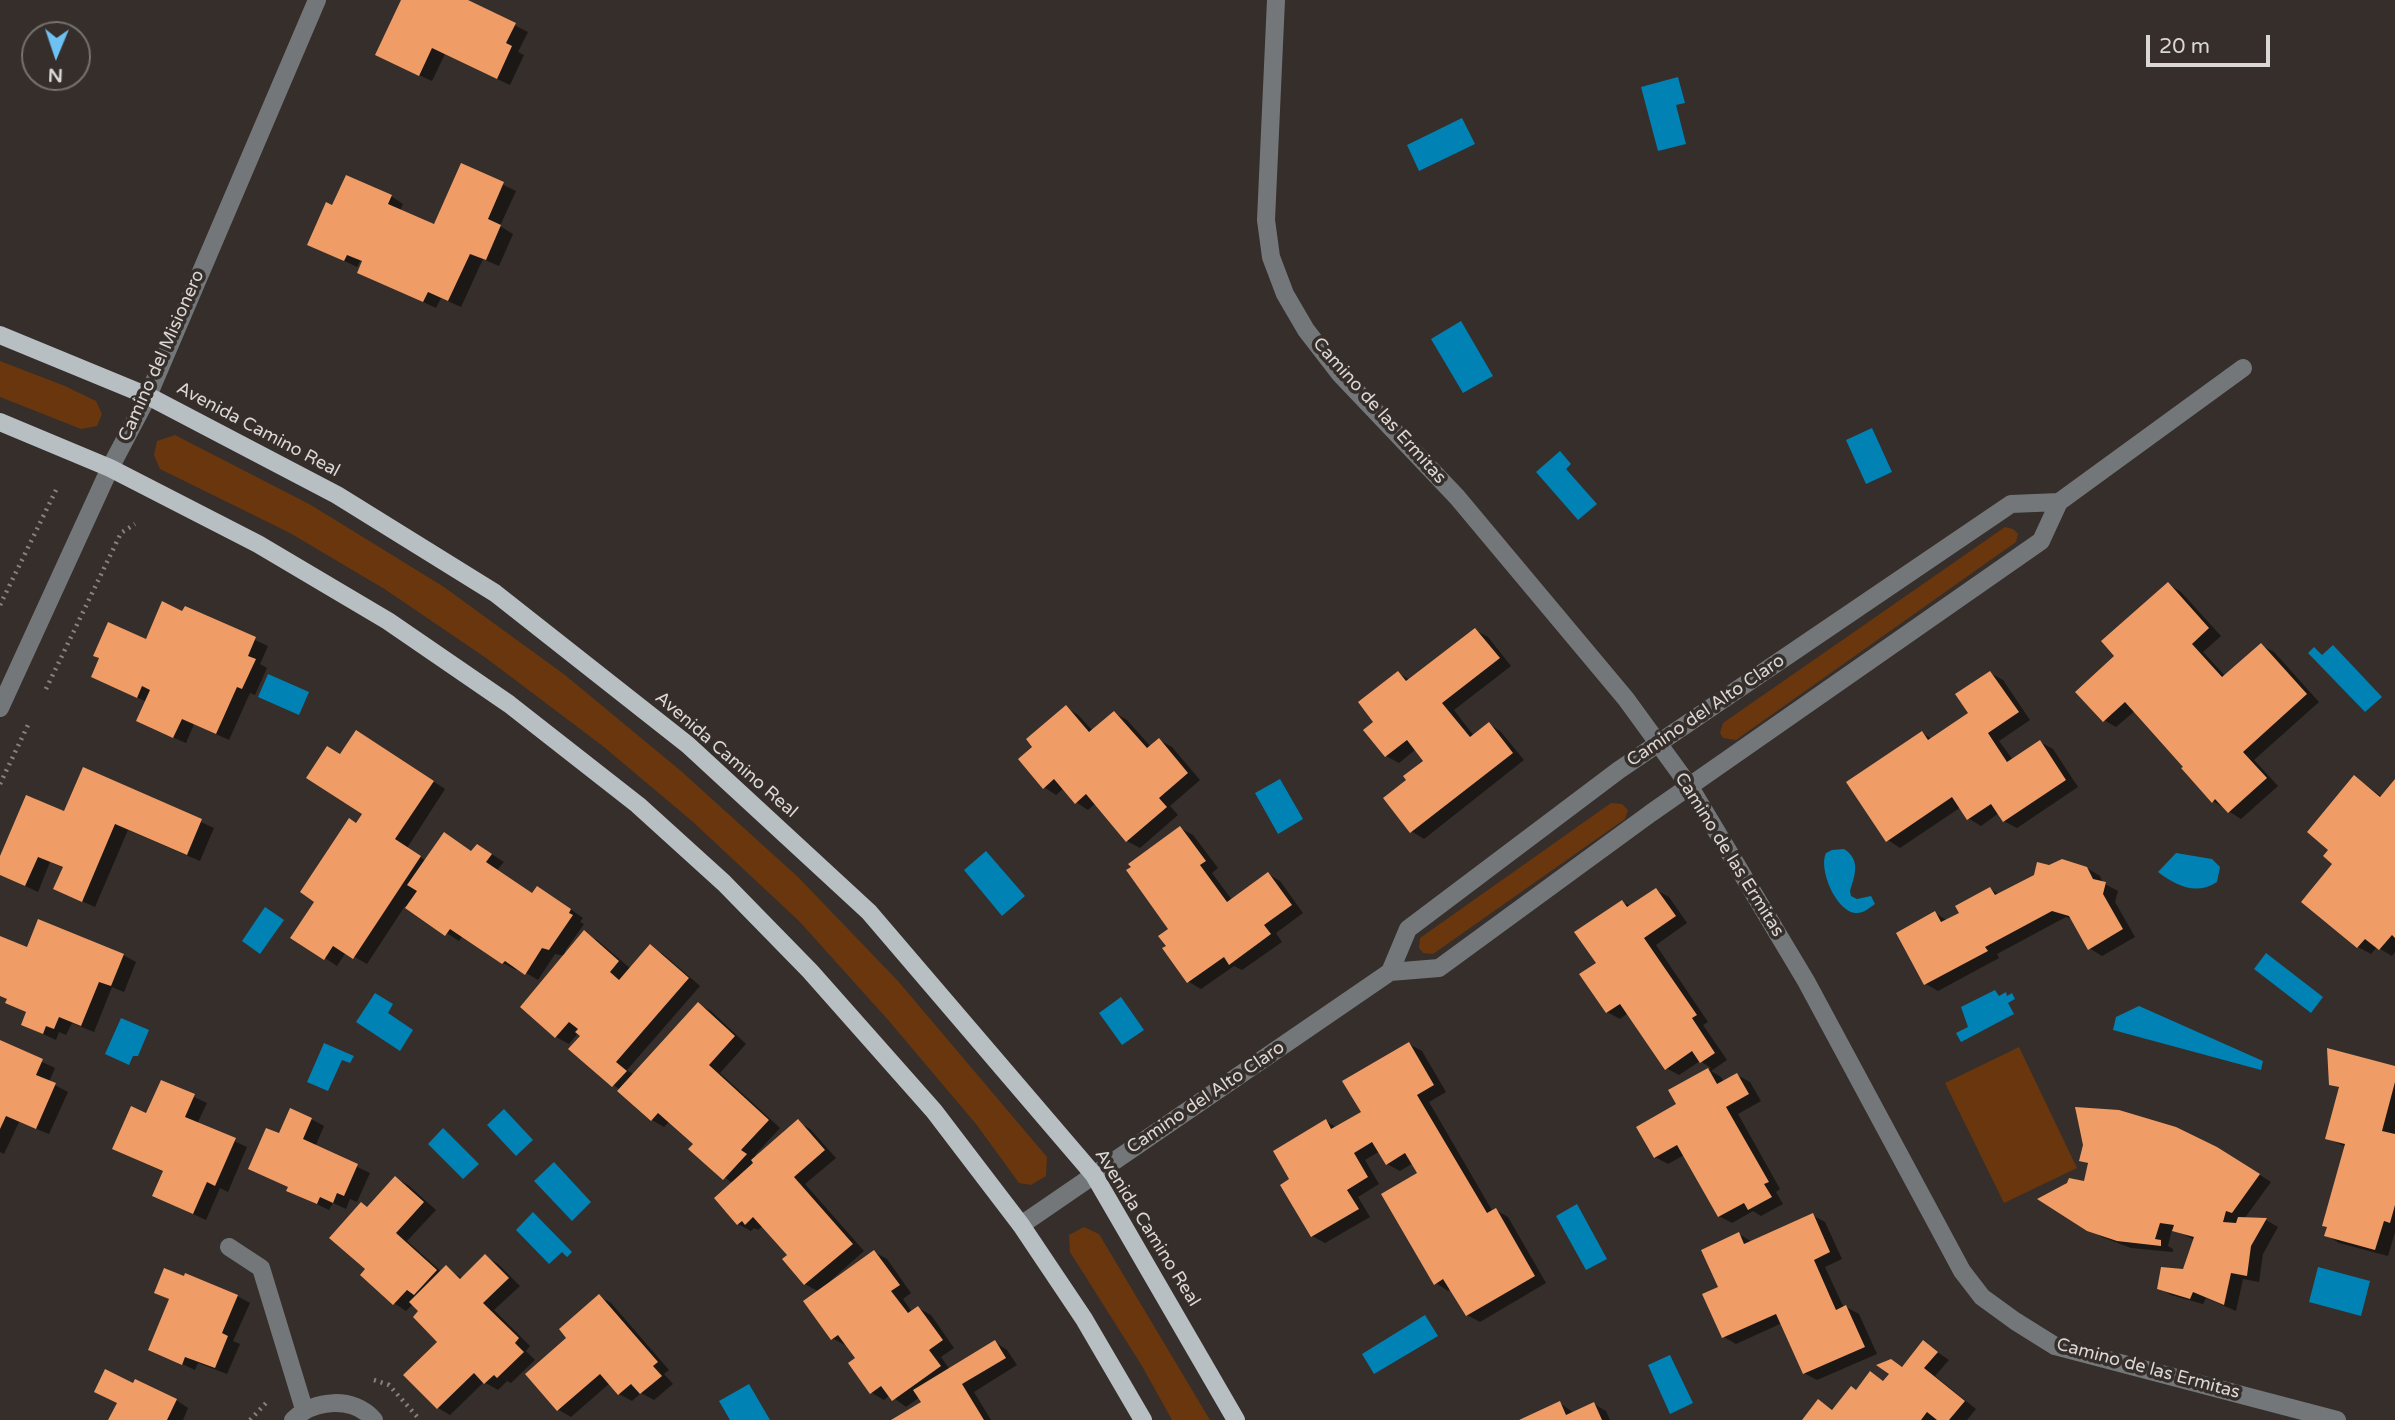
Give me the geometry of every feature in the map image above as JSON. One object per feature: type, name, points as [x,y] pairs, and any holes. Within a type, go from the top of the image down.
[{"type":"main road","name":"Avenida Camino Real","points":[[0,335],[148,396],[337,495],[495,593],[688,745],[869,912],[1094,1175],[1236,1420]]},
{"type":"main road","points":[[0,422],[110,468],[258,544],[388,621],[509,704],[638,805],[724,883],[810,971],[934,1111],[1021,1225],[1084,1319],[1143,1420]]},
{"type":"street","name":"Camino del Misionero","points":[[0,708],[110,468],[148,396],[317,0]]},
{"type":"street","name":"Camino de las Ermitas","points":[[1276,0],[1266,220],[1271,257],[1284,294],[1306,330],[1340,374],[1457,497],[1626,699],[1690,787],[1806,981],[1962,1271],[1982,1297],[2055,1346],[2337,1420]]},
{"type":"street","name":"Camino del Alto Claro","points":[[1021,1225],[1390,972],[1439,968],[1690,787],[2041,541],[2059,502],[2243,368]]},
{"type":"street","name":"Camino del Alto Claro","points":[[1390,972],[1408,929],[1619,770],[2011,504],[2059,502]]},
{"type":"street","points":[[229,1247],[261,1268],[298,1414],[345,1403],[366,1410],[374,1420]]},
{"type":"path","points":[[0,605],[58,486]]},
{"type":"path","points":[[41,699],[121,533],[135,524]]},
{"type":"path","points":[[0,784],[29,723]]},
{"type":"shaded area","points":[[0,361],[96,401],[102,414],[97,426],[81,429],[0,397]]},
{"type":"shaded area","points":[[175,435],[311,505],[444,587],[565,675],[681,771],[798,877],[898,981],[1047,1157],[1046,1176],[1031,1185],[1019,1183],[976,1124],[889,1021],[799,921],[693,822],[604,747],[486,658],[386,590],[290,533],[160,469],[154,455],[157,441]]},
{"type":"shaded area","points":[[2005,527],[2018,534],[2016,542],[1736,740],[1723,738],[1720,733],[1723,723]]},
{"type":"shaded area","points":[[1611,803],[1622,804],[1628,810],[1625,819],[1433,954],[1423,953],[1419,948],[1420,938]]},
{"type":"shaded area","points":[[2019,1047],[2077,1168],[2004,1203],[1945,1083]]},
{"type":"shaded area","points":[[1084,1227],[1099,1234],[1210,1420],[1172,1420],[1142,1366],[1070,1252],[1069,1235]]},
{"type":"water","points":[[1678,77],[1685,103],[1676,105],[1686,144],[1658,151],[1641,87]]},
{"type":"water","points":[[1462,118],[1475,144],[1419,171],[1407,145]]},
{"type":"water","points":[[1461,321],[1493,376],[1463,393],[1431,339]]},
{"type":"water","points":[[1872,428],[1892,472],[1866,484],[1846,440]]},
{"type":"water","points":[[1560,451],[1571,464],[1566,469],[1597,504],[1578,520],[1536,472]]},
{"type":"water","points":[[2333,645],[2382,697],[2365,712],[2308,653],[2314,647],[2322,655]]},
{"type":"water","points":[[268,674],[309,692],[299,715],[258,697]]},
{"type":"water","points":[[1280,779],[1303,819],[1278,834],[1255,793]]},
{"type":"water","points":[[1844,849],[1855,863],[1851,896],[1857,899],[1871,896],[1875,904],[1861,913],[1848,911],[1841,905],[1830,888],[1824,869],[1826,853]]},
{"type":"water","points":[[986,851],[1025,896],[1002,916],[964,870]]},
{"type":"water","points":[[2176,853],[2212,859],[2220,867],[2217,882],[2201,888],[2186,887],[2158,872]]},
{"type":"water","points":[[265,907],[284,920],[260,954],[242,941]]},
{"type":"water","points":[[2266,953],[2323,997],[2311,1013],[2254,969]]},
{"type":"water","points":[[1995,990],[1999,996],[2006,992],[2007,996],[2012,993],[2015,999],[2008,1003],[2014,1014],[1961,1042],[1956,1033],[1968,1027],[1961,1007]]},
{"type":"water","points":[[375,993],[393,1004],[388,1013],[413,1030],[400,1051],[356,1022]]},
{"type":"water","points":[[1121,997],[1144,1030],[1122,1045],[1099,1013]]},
{"type":"water","points":[[2139,1006],[2263,1061],[2261,1070],[2113,1030],[2116,1017]]},
{"type":"water","points":[[121,1018],[149,1030],[138,1056],[133,1056],[129,1065],[105,1054]]},
{"type":"water","points":[[324,1043],[354,1056],[350,1063],[342,1060],[328,1091],[307,1082]]},
{"type":"water","points":[[504,1109],[533,1140],[516,1156],[487,1125]]},
{"type":"water","points":[[443,1128],[479,1164],[463,1179],[428,1144]]},
{"type":"water","points":[[554,1162],[591,1202],[572,1221],[534,1181]]},
{"type":"water","points":[[1577,1204],[1607,1259],[1586,1270],[1556,1216]]},
{"type":"water","points":[[533,1212],[572,1252],[567,1257],[562,1252],[549,1264],[516,1230]]},
{"type":"water","points":[[2318,1267],[2370,1281],[2361,1316],[2309,1302]]},
{"type":"water","points":[[1425,1315],[1438,1336],[1374,1374],[1362,1354]]},
{"type":"water","points":[[1670,1355],[1693,1403],[1670,1414],[1648,1365]]},
{"type":"water","points":[[749,1384],[770,1420],[730,1420],[719,1401]]},
{"type":"building","points":[[401,0],[468,0],[516,23],[506,43],[512,46],[497,79],[432,48],[419,76],[375,55]]},
{"type":"building","points":[[461,163],[504,182],[488,219],[501,225],[486,260],[470,254],[448,301],[428,292],[423,302],[357,273],[362,261],[347,255],[344,261],[307,245],[326,202],[332,205],[346,175],[392,195],[388,204],[434,224]]},
{"type":"building","points":[[2168,582],[2209,628],[2192,644],[2222,677],[2261,643],[2307,694],[2243,752],[2267,778],[2228,813],[2215,799],[2212,803],[2125,702],[2103,722],[2075,692],[2114,656],[2101,641]]},
{"type":"building","points":[[162,601],[182,611],[185,606],[256,637],[248,656],[256,659],[242,689],[237,687],[216,734],[182,719],[173,738],[136,721],[150,690],[142,686],[137,698],[91,677],[99,658],[93,656],[108,622],[146,639]]},
{"type":"building","points":[[1475,628],[1500,658],[1442,703],[1470,737],[1489,722],[1513,753],[1410,833],[1383,798],[1406,780],[1403,776],[1423,761],[1407,740],[1385,757],[1363,730],[1373,722],[1358,702],[1398,671],[1406,681]]},
{"type":"building","points":[[1990,671],[2019,712],[1988,733],[2007,762],[2040,740],[2066,780],[2003,822],[1991,804],[1967,820],[1952,797],[1886,842],[1846,782],[1922,731],[1928,740],[1968,713],[1955,694]]},
{"type":"building","points":[[1066,705],[1089,732],[1114,711],[1147,748],[1159,738],[1188,773],[1159,798],[1167,807],[1126,842],[1086,794],[1075,804],[1054,779],[1043,789],[1018,759],[1032,747],[1026,739]]},
{"type":"building","points":[[356,730],[434,781],[395,839],[421,856],[353,959],[333,946],[324,960],[290,938],[314,902],[300,892],[349,818],[356,823],[362,814],[306,778],[327,746],[340,754]]},
{"type":"building","points":[[83,767],[202,819],[187,855],[115,824],[82,902],[53,889],[63,867],[38,857],[25,886],[0,875],[0,856],[26,795],[64,811]]},
{"type":"building","points":[[2354,775],[2380,797],[2395,779],[2395,938],[2392,935],[2379,950],[2365,939],[2357,948],[2301,902],[2332,864],[2323,856],[2328,850],[2307,832]]},
{"type":"building","points":[[1180,826],[1206,861],[1200,865],[1227,902],[1268,872],[1292,905],[1264,925],[1271,934],[1229,965],[1224,957],[1187,983],[1162,948],[1166,946],[1158,936],[1168,929],[1126,870],[1131,867],[1128,864]]},
{"type":"building","points":[[444,832],[471,851],[477,844],[492,854],[486,862],[532,893],[537,886],[571,909],[569,913],[573,915],[549,950],[542,948],[525,975],[505,961],[502,964],[450,929],[445,936],[405,908],[417,891],[407,885]]},
{"type":"building","points":[[2062,859],[2087,867],[2093,879],[2106,882],[2103,894],[2123,929],[2088,950],[2069,916],[2052,911],[1985,947],[1988,951],[1924,985],[1896,933],[1935,911],[1941,922],[1959,913],[1955,906],[1990,887],[1995,895],[2034,875],[2037,862],[2049,865]]},
{"type":"building","points":[[1656,888],[1676,916],[1644,938],[1697,1015],[1692,1018],[1715,1053],[1700,1063],[1692,1051],[1665,1070],[1620,1004],[1606,1013],[1579,974],[1596,963],[1574,932],[1622,900],[1627,907]]},
{"type":"building","points":[[38,919],[124,954],[111,986],[99,982],[81,1026],[59,1017],[54,1029],[46,1026],[43,1034],[21,1025],[26,1012],[5,1003],[7,999],[0,996],[0,936],[27,947]]},
{"type":"building","points":[[584,930],[619,961],[610,972],[619,980],[650,944],[689,978],[616,1062],[627,1071],[612,1087],[568,1049],[580,1036],[575,1032],[578,1029],[569,1022],[555,1038],[520,1007]]},
{"type":"building","points":[[698,1002],[735,1036],[709,1065],[769,1120],[741,1150],[747,1154],[723,1180],[688,1149],[693,1144],[658,1113],[651,1121],[617,1091]]},
{"type":"building","points":[[0,1040],[43,1059],[36,1075],[56,1083],[36,1129],[6,1116],[0,1129]]},
{"type":"building","points":[[1409,1042],[1434,1085],[1417,1095],[1487,1213],[1496,1208],[1535,1276],[1466,1316],[1443,1279],[1434,1285],[1381,1194],[1417,1173],[1405,1153],[1386,1165],[1372,1142],[1354,1153],[1368,1177],[1347,1190],[1359,1209],[1311,1237],[1280,1185],[1289,1179],[1273,1151],[1326,1119],[1331,1129],[1361,1112],[1342,1081]]},
{"type":"building","points":[[2327,1048],[2395,1066],[2395,1082],[2382,1131],[2395,1134],[2395,1205],[2390,1223],[2384,1221],[2375,1250],[2324,1236],[2327,1227],[2322,1226],[2345,1144],[2325,1139],[2339,1087],[2329,1085]]},
{"type":"building","points":[[1708,1068],[1717,1084],[1737,1073],[1749,1094],[1726,1107],[1769,1182],[1764,1184],[1772,1197],[1748,1210],[1744,1203],[1718,1217],[1677,1145],[1654,1158],[1636,1127],[1676,1104],[1668,1090]]},
{"type":"building","points":[[161,1080],[195,1094],[185,1117],[236,1138],[215,1186],[207,1182],[193,1214],[152,1196],[163,1171],[112,1149],[131,1106],[146,1113]]},
{"type":"building","points":[[2075,1107],[2119,1110],[2176,1127],[2217,1147],[2260,1174],[2232,1213],[2226,1211],[2223,1222],[2236,1223],[2238,1217],[2267,1218],[2251,1246],[2247,1276],[2231,1273],[2224,1305],[2193,1292],[2190,1299],[2157,1289],[2161,1267],[2183,1269],[2194,1237],[2172,1231],[2174,1225],[2160,1223],[2155,1239],[2161,1240],[2161,1246],[2117,1241],[2087,1231],[2037,1199],[2067,1183],[2069,1178],[2084,1181],[2088,1163],[2079,1161],[2083,1145]]},
{"type":"building","points":[[290,1108],[312,1118],[303,1139],[358,1164],[344,1196],[337,1193],[333,1203],[320,1197],[317,1204],[286,1191],[288,1187],[248,1169],[266,1128],[279,1133]]},
{"type":"building","points":[[798,1119],[825,1150],[794,1177],[853,1244],[804,1285],[782,1259],[787,1255],[753,1217],[745,1225],[742,1221],[737,1225],[714,1198],[753,1163],[751,1160]]},
{"type":"building","points":[[395,1176],[424,1202],[396,1233],[437,1270],[414,1295],[407,1290],[393,1305],[360,1275],[365,1269],[329,1238],[361,1202],[367,1207]]},
{"type":"building","points":[[1813,1213],[1830,1252],[1814,1260],[1836,1310],[1846,1305],[1865,1347],[1803,1374],[1776,1314],[1722,1338],[1702,1294],[1718,1287],[1701,1250],[1739,1232],[1744,1244]]},
{"type":"building","points":[[874,1250],[900,1285],[891,1291],[908,1313],[918,1306],[943,1340],[929,1350],[941,1366],[892,1401],[881,1386],[870,1394],[848,1363],[855,1358],[838,1335],[831,1340],[803,1301]]},
{"type":"building","points":[[485,1254],[509,1278],[483,1303],[519,1338],[515,1343],[524,1352],[497,1378],[494,1375],[484,1384],[474,1373],[437,1409],[403,1375],[437,1342],[413,1317],[418,1311],[409,1302],[446,1265],[460,1279]]},
{"type":"building","points":[[164,1268],[184,1276],[185,1273],[238,1295],[222,1333],[228,1336],[215,1368],[185,1357],[182,1365],[148,1350],[169,1299],[154,1293]]},
{"type":"building","points":[[599,1294],[658,1362],[653,1366],[662,1376],[640,1394],[631,1384],[618,1395],[600,1374],[557,1411],[525,1374],[566,1338],[559,1329]]},
{"type":"building","points":[[995,1340],[1006,1358],[962,1384],[984,1420],[891,1420],[921,1402],[913,1390]]},
{"type":"building","points":[[1923,1340],[1938,1352],[1924,1368],[1965,1401],[1949,1420],[1937,1420],[1927,1412],[1921,1420],[1802,1420],[1818,1399],[1832,1410],[1851,1386],[1856,1390],[1870,1371],[1883,1381],[1889,1374],[1876,1365],[1891,1359],[1902,1367]]},
{"type":"building","points":[[105,1369],[133,1383],[135,1379],[177,1399],[167,1420],[108,1420],[117,1403],[94,1392]]},
{"type":"building","points":[[1560,1401],[1566,1415],[1594,1402],[1602,1420],[1519,1420]]}]
